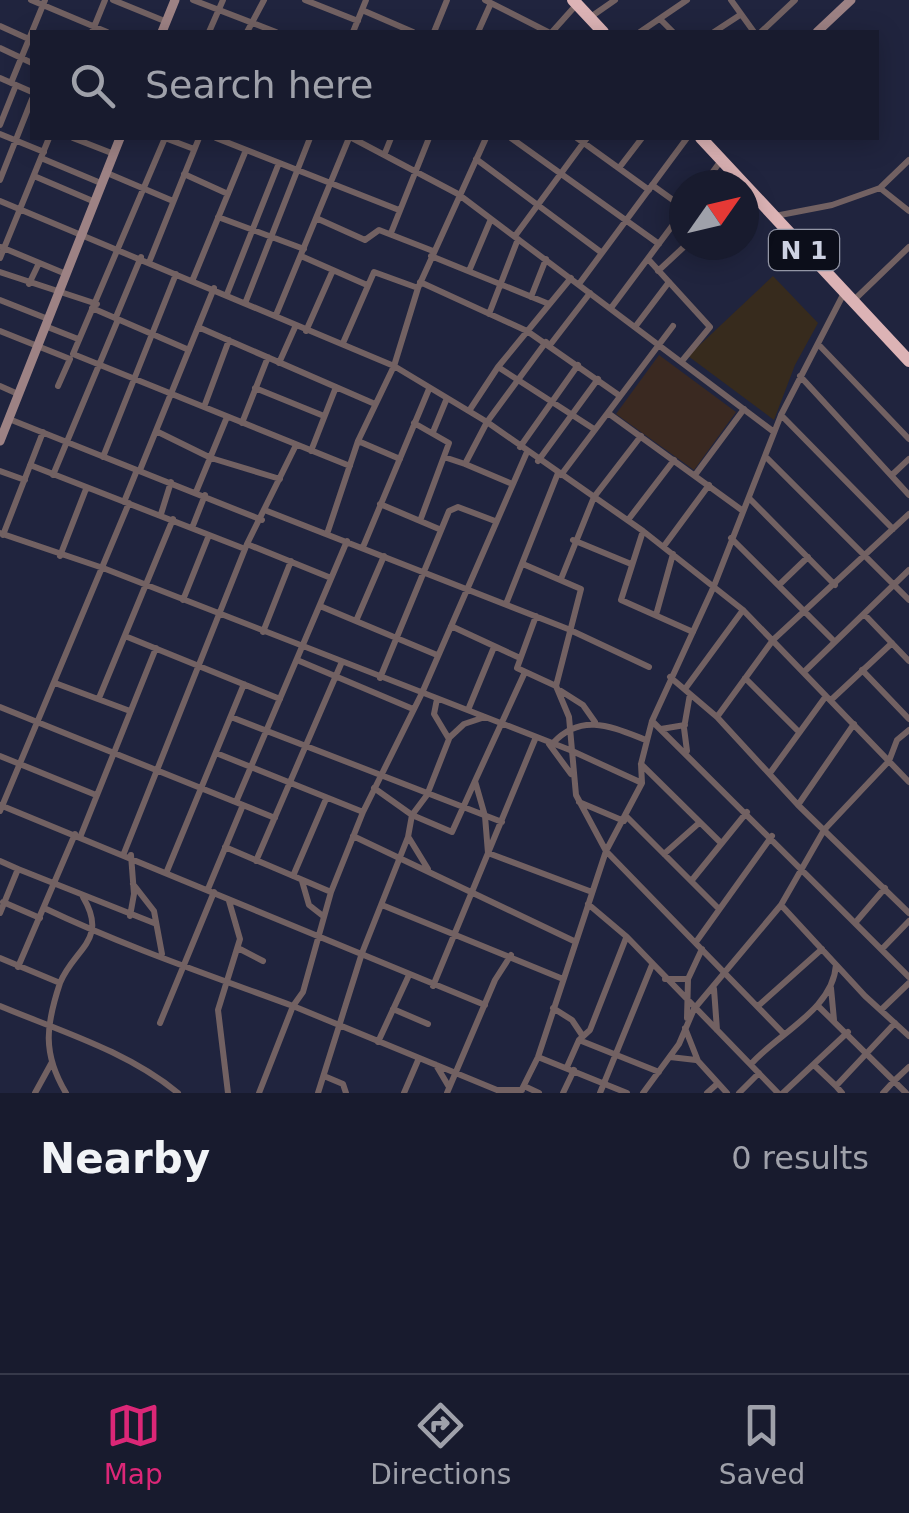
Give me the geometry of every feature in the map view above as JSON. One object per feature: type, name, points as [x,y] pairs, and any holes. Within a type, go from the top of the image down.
[{"type":"highway","points":[[575,2],[601,30]]},
{"type":"highway","name":"N 1","points":[[705,140],[730,170]]},
{"type":"highway","name":"N 1","points":[[759,202],[909,361]]},
{"type":"main road","points":[[163,30],[172,1]]},
{"type":"main road","points":[[819,30],[845,2]]},
{"type":"main road","points":[[0,441],[119,140]]},
{"type":"street","points":[[31,0],[44,2],[93,30],[105,0]]},
{"type":"street","points":[[113,0],[167,22]]},
{"type":"street","points":[[193,0],[271,30]]},
{"type":"street","points":[[210,30],[223,0]]},
{"type":"street","points":[[248,30],[264,0]]},
{"type":"street","points":[[305,0],[358,20]]},
{"type":"street","points":[[354,30],[366,0]]},
{"type":"street","points":[[590,18],[615,0]]},
{"type":"street","points":[[643,30],[687,0]]},
{"type":"street","points":[[731,0],[756,30]]},
{"type":"street","points":[[760,30],[795,0]]},
{"type":"street","points":[[435,30],[444,1]]},
{"type":"street","points":[[34,30],[44,2]]},
{"type":"street","points":[[479,30],[488,2],[546,30]]},
{"type":"street","points":[[552,30],[575,2]]},
{"type":"street","points":[[362,10],[394,29]]},
{"type":"street","points":[[717,30],[740,15]]},
{"type":"street","points":[[660,19],[671,30]]},
{"type":"street","points":[[0,26],[30,40]]},
{"type":"street","points":[[0,125],[30,42]]},
{"type":"street","points":[[0,48],[30,62]]},
{"type":"street","points":[[0,78],[30,95]]},
{"type":"street","points":[[0,180],[30,102]]},
{"type":"street","points":[[0,134],[103,184]]},
{"type":"street","points":[[0,258],[49,140]]},
{"type":"street","points":[[78,140],[114,154]]},
{"type":"street","points":[[58,386],[120,250],[163,140]]},
{"type":"street","points":[[170,140],[194,148]]},
{"type":"street","points":[[53,476],[117,320],[174,202],[198,140]]},
{"type":"street","points":[[221,140],[399,210]]},
{"type":"street","points":[[246,301],[309,140]]},
{"type":"street","points":[[276,316],[350,140]]},
{"type":"street","points":[[355,140],[458,194],[774,432]]},
{"type":"street","points":[[385,154],[390,140]]},
{"type":"street","points":[[391,233],[428,140]]},
{"type":"street","points":[[328,534],[358,441],[394,366],[419,285],[485,140]]},
{"type":"street","points":[[514,140],[659,244]]},
{"type":"street","points":[[489,314],[516,237],[581,140]]},
{"type":"street","points":[[583,140],[669,199]]},
{"type":"street","points":[[619,168],[640,140]]},
{"type":"street","points":[[579,284],[685,140]]},
{"type":"street","points":[[193,279],[246,150]]},
{"type":"street","points":[[476,159],[602,252]]},
{"type":"street","points":[[714,170],[722,160]]},
{"type":"street","points":[[773,217],[832,205],[880,188],[909,160]]},
{"type":"street","points":[[227,294],[279,163]]},
{"type":"street","points":[[108,173],[174,202]]},
{"type":"street","points":[[184,174],[228,194]]},
{"type":"street","points":[[34,176],[96,202]]},
{"type":"street","points":[[880,188],[909,211]]},
{"type":"street","points":[[0,201],[394,366],[487,422],[664,546],[744,610],[909,782]]},
{"type":"street","points":[[218,217],[270,236],[367,284]]},
{"type":"street","points":[[316,218],[365,240],[376,230],[391,233],[549,304]]},
{"type":"street","points":[[469,271],[491,219]]},
{"type":"street","points":[[611,308],[669,230]]},
{"type":"street","points":[[2,247],[66,274]]},
{"type":"street","points":[[522,1090],[538,1057],[606,851],[642,782],[641,764],[652,721],[714,586],[781,416],[818,344],[848,298],[908,249]]},
{"type":"street","points":[[531,297],[546,259]]},
{"type":"street","points":[[648,259],[710,327],[682,360]]},
{"type":"street","points":[[658,270],[669,260]]},
{"type":"street","points":[[30,284],[39,263]]},
{"type":"street","points":[[306,330],[333,270]]},
{"type":"street","points":[[0,272],[94,306],[152,337],[189,350]]},
{"type":"street","points":[[342,344],[367,284],[378,272],[528,331],[620,396]]},
{"type":"street","points":[[102,457],[176,274]]},
{"type":"street","points":[[469,411],[498,366],[571,278]]},
{"type":"street","points":[[635,326],[669,282]]},
{"type":"street","points":[[214,288],[103,568],[1,807],[128,854],[485,1006]]},
{"type":"street","points":[[465,464],[516,379],[590,292]]},
{"type":"street","points":[[0,300],[78,339]]},
{"type":"street","points":[[279,362],[296,326]]},
{"type":"street","points":[[506,604],[559,474],[673,326]]},
{"type":"street","points":[[198,327],[375,404]]},
{"type":"street","points":[[0,331],[99,365],[350,466]]},
{"type":"street","points":[[204,407],[229,340]]},
{"type":"street","points":[[818,344],[909,439]]},
{"type":"street","points":[[242,423],[268,357]]},
{"type":"street","points":[[259,1093],[303,992],[323,916],[362,812],[422,694],[523,450],[551,400],[578,365]]},
{"type":"street","points":[[498,366],[594,428]]},
{"type":"street","points":[[800,376],[909,495]]},
{"type":"street","points":[[538,460],[598,380]]},
{"type":"street","points":[[0,386],[18,394]]},
{"type":"street","points":[[310,451],[336,387]]},
{"type":"street","points":[[255,388],[324,416]]},
{"type":"street","points":[[363,547],[429,389]]},
{"type":"street","points":[[434,432],[447,398]]},
{"type":"street","points":[[695,475],[744,409]]},
{"type":"street","points":[[608,412],[744,511]]},
{"type":"street","points":[[781,416],[893,529]]},
{"type":"street","points":[[192,528],[227,417]]},
{"type":"street","points":[[5,421],[43,432],[262,520]]},
{"type":"street","points":[[414,423],[449,441],[420,521]]},
{"type":"street","points":[[156,431],[211,458],[280,479]]},
{"type":"street","points":[[43,432],[2,534],[103,568],[341,664],[570,750],[642,782]]},
{"type":"street","points":[[561,579],[573,540],[594,497],[641,436]]},
{"type":"street","points":[[358,441],[400,459]]},
{"type":"street","points":[[130,916],[132,884],[128,854],[156,770],[246,547],[267,511],[296,445]]},
{"type":"street","points":[[765,456],[909,600]]},
{"type":"street","points":[[444,457],[510,483]]},
{"type":"street","points":[[893,474],[909,459]]},
{"type":"street","points":[[628,520],[674,460]]},
{"type":"street","points":[[30,465],[332,578]]},
{"type":"street","points":[[0,471],[24,480]]},
{"type":"street","points":[[160,514],[172,482]]},
{"type":"street","points":[[664,546],[709,485]]},
{"type":"street","points":[[60,556],[86,489]]},
{"type":"street","points":[[749,498],[835,585]]},
{"type":"street","points":[[380,504],[440,529]]},
{"type":"street","points":[[380,678],[440,529],[454,508],[494,521]]},
{"type":"street","points":[[267,511],[568,629],[649,667]]},
{"type":"street","points":[[717,716],[773,640],[909,514]]},
{"type":"street","points":[[100,698],[173,519]]},
{"type":"street","points":[[643,531],[622,600],[693,632]]},
{"type":"street","points":[[183,600],[209,535]]},
{"type":"street","points":[[731,538],[834,642]]},
{"type":"street","points":[[573,540],[632,564]]},
{"type":"street","points":[[160,1023],[186,968],[251,768],[347,541]]},
{"type":"street","points":[[656,616],[673,554]]},
{"type":"street","points":[[356,621],[384,556]]},
{"type":"street","points":[[779,584],[808,557]]},
{"type":"street","points":[[262,632],[291,562]]},
{"type":"street","points":[[522,564],[581,590],[568,629],[558,688],[570,729],[578,801],[606,851],[783,1033]]},
{"type":"street","points":[[804,672],[909,570]]},
{"type":"street","points":[[320,606],[438,655]]},
{"type":"street","points":[[688,755],[688,691],[744,610]]},
{"type":"street","points":[[864,614],[909,661]]},
{"type":"street","points":[[536,616],[517,668],[583,705],[595,723]]},
{"type":"street","points":[[450,626],[520,658]]},
{"type":"street","points":[[125,636],[280,699]]},
{"type":"street","points":[[770,773],[828,698],[892,642]]},
{"type":"street","points":[[468,710],[494,646]]},
{"type":"street","points":[[18,967],[96,795],[156,648]]},
{"type":"street","points":[[297,660],[412,709]]},
{"type":"street","points":[[256,861],[341,664]]},
{"type":"street","points":[[862,670],[909,719]]},
{"type":"street","points":[[374,788],[412,815],[452,832],[525,672]]},
{"type":"street","points":[[670,676],[717,716],[909,917],[882,949]]},
{"type":"street","points":[[745,678],[798,732]]},
{"type":"street","points":[[55,683],[130,711]]},
{"type":"street","points":[[167,871],[244,684]]},
{"type":"street","points":[[437,699],[434,714],[448,739]]},
{"type":"street","points":[[0,706],[274,818]]},
{"type":"street","points":[[231,716],[502,822]]},
{"type":"street","points":[[318,1093],[362,953],[408,837],[412,815],[427,795],[448,739],[464,724],[488,718]]},
{"type":"street","points":[[652,721],[802,865],[909,980],[882,1008]]},
{"type":"street","points":[[433,986],[488,853],[544,740],[595,723],[646,740]]},
{"type":"street","points":[[798,805],[854,724]]},
{"type":"street","points":[[661,729],[685,725]]},
{"type":"street","points":[[642,1093],[669,1057],[694,1009],[727,974],[780,905],[824,830],[889,761],[897,740],[909,730]]},
{"type":"street","points":[[544,740],[572,774]]},
{"type":"street","points":[[216,754],[362,812]]},
{"type":"street","points":[[0,756],[96,795]]},
{"type":"street","points":[[641,764],[721,843]]},
{"type":"street","points":[[474,781],[485,816],[488,853]]},
{"type":"street","points":[[292,876],[326,799]]},
{"type":"street","points":[[578,801],[625,819],[719,910]]},
{"type":"street","points":[[692,880],[748,812]]},
{"type":"street","points":[[664,854],[699,823]]},
{"type":"street","points":[[352,836],[576,942]]},
{"type":"street","points":[[727,1093],[698,1060],[686,1023],[688,979],[699,946],[719,910],[772,836]]},
{"type":"street","points":[[408,837],[428,869]]},
{"type":"street","points":[[224,847],[331,892]]},
{"type":"street","points":[[488,853],[592,892]]},
{"type":"street","points":[[0,861],[154,923]]},
{"type":"street","points":[[18,869],[1,909],[40,918]]},
{"type":"street","points":[[302,880],[309,905],[323,916]]},
{"type":"street","points":[[132,884],[154,911],[162,954]]},
{"type":"street","points":[[856,922],[885,888]]},
{"type":"street","points":[[66,1093],[52,1061],[46,1025],[60,983],[92,931],[92,912],[82,896]]},
{"type":"street","points":[[228,1093],[218,1010],[224,980],[240,939],[229,900]]},
{"type":"street","points":[[588,904],[626,937],[781,1093],[848,1032]]},
{"type":"street","points":[[382,905],[563,978]]},
{"type":"street","points":[[780,905],[865,996],[909,1036]]},
{"type":"street","points":[[44,908],[92,931],[162,954],[186,968],[294,1006],[499,1091],[539,1093]]},
{"type":"street","points":[[564,1093],[581,1038],[590,1030],[626,937]]},
{"type":"street","points":[[238,948],[263,961]]},
{"type":"street","points":[[758,1006],[822,949]]},
{"type":"street","points":[[448,1090],[511,955]]},
{"type":"street","points":[[0,958],[60,983]]},
{"type":"street","points":[[696,960],[711,958]]},
{"type":"street","points":[[752,1064],[768,1045],[818,1006],[830,987],[836,964]]},
{"type":"street","points":[[600,1093],[652,965]]},
{"type":"street","points":[[378,1042],[408,975]]},
{"type":"street","points":[[665,978],[688,979]]},
{"type":"street","points":[[830,987],[834,1020]]},
{"type":"street","points":[[714,988],[717,1030]]},
{"type":"street","points":[[0,1006],[148,1070],[178,1093]]},
{"type":"street","points":[[818,1006],[906,1093]]},
{"type":"street","points":[[393,1008],[428,1024]]},
{"type":"street","points":[[552,1008],[572,1020],[581,1038],[659,1072]]},
{"type":"street","points":[[768,1045],[772,1022]]},
{"type":"street","points":[[814,1065],[839,1090],[896,1023]]},
{"type":"street","points":[[538,1057],[627,1093]]},
{"type":"street","points":[[669,1057],[698,1060]]},
{"type":"street","points":[[404,1093],[419,1058]]},
{"type":"street","points":[[36,1093],[52,1061]]},
{"type":"street","points":[[436,1064],[448,1090]]},
{"type":"street","points":[[883,1093],[909,1067]]},
{"type":"street","points":[[739,1093],[760,1073]]},
{"type":"street","points":[[324,1076],[343,1084],[346,1093]]},
{"type":"street","points":[[649,1083],[659,1093]]},
{"type":"street","points":[[708,1093],[717,1084]]},
{"type":"shaded area","points":[[773,276],[818,323],[795,365],[774,420],[688,356]]},
{"type":"shaded area","points":[[659,355],[736,412],[694,470],[616,414]]}]
